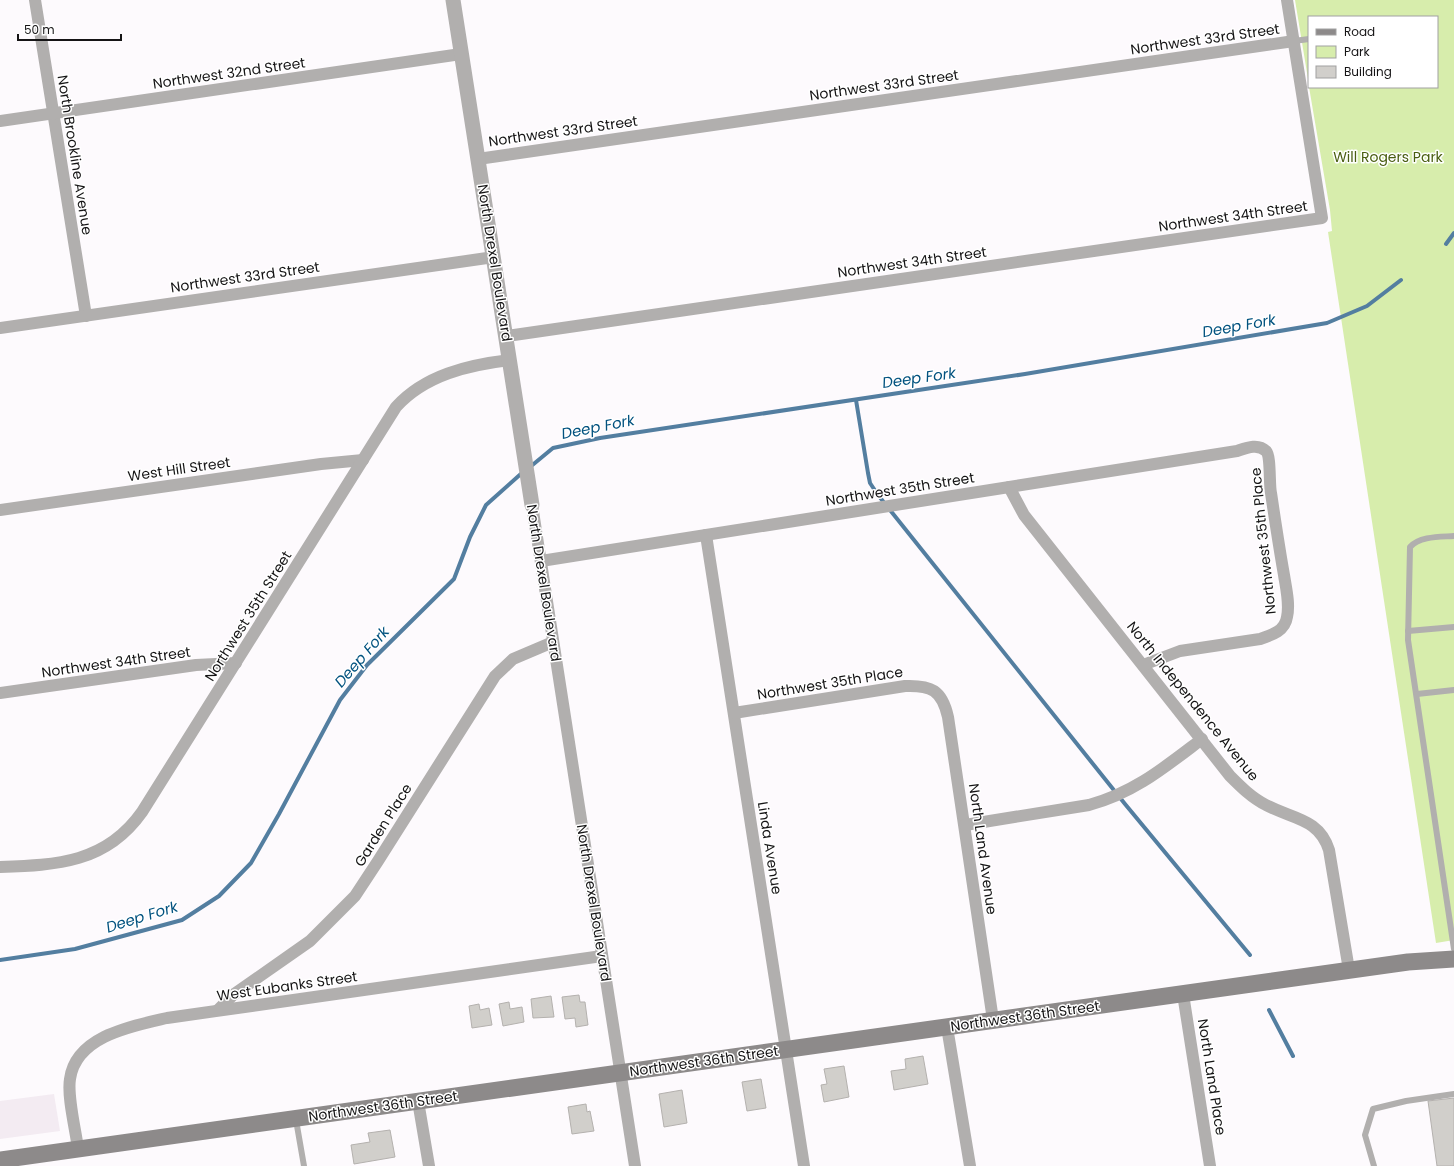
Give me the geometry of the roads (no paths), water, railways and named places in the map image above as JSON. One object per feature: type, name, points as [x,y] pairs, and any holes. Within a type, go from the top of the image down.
[{"type":"main road","name":"Northwest 36th Street","points":[[1408,962],[1454,950]]},
{"type":"main road","name":"Northwest 36th Street","points":[[0,1160],[1349,970],[1408,962],[1454,959]]},
{"type":"street","name":"North Brookline Avenue","points":[[34,0],[86,316]]},
{"type":"street","name":"North Drexel Boulevard","points":[[453,0],[635,1166]]},
{"type":"street","points":[[1287,0],[1294,41]]},
{"type":"street","name":"Northwest 33rd Street","points":[[478,159],[1294,41]]},
{"type":"street","name":"Northwest 34th Street","points":[[506,336],[1322,218],[1294,41]]},
{"type":"street","name":"Northwest 32nd Street","points":[[0,121],[461,54]]},
{"type":"street","name":"Northwest 33rd Street","points":[[0,328],[494,257]]},
{"type":"street","name":"Northwest 35th Street","points":[[0,867],[69,861],[98,852],[125,833],[142,812],[396,407],[408,394],[431,379],[452,372],[494,362],[510,360]]},
{"type":"street","name":"Northwest 35th Street","points":[[541,561],[1247,448],[1254,447],[1264,449]]},
{"type":"street","name":"Northwest 35th Place","points":[[1143,665],[1180,651],[1260,639],[1281,630],[1285,624],[1288,618],[1287,595],[1269,484],[1269,456],[1264,449]]},
{"type":"street","name":"West Hill Street","points":[[0,510],[321,464],[363,460]]},
{"type":"street","name":"North Independence Avenue","points":[[1008,487],[1024,515],[1230,776],[1247,792],[1266,805],[1307,822],[1323,834],[1329,850],[1349,970]]},
{"type":"street","name":"Linda Avenue","points":[[706,535],[804,1166]]},
{"type":"street","name":"Garden Place","points":[[218,1010],[233,995],[310,941],[343,909],[369,877],[495,676],[513,659],[553,642]]},
{"type":"street","name":"Northwest 34th Street","points":[[0,693],[196,665],[236,663]]},
{"type":"street","name":"Northwest 35th Place","points":[[734,713],[905,686],[925,686],[931,688]]},
{"type":"street","name":"North Land Avenue","points":[[931,688],[946,705],[993,1020]]},
{"type":"street","points":[[965,825],[1082,806],[1109,799],[1131,789],[1202,739]]},
{"type":"street","name":"West Eubanks Street","points":[[78,1149],[69,1081],[72,1068],[84,1051],[97,1041],[143,1023],[218,1010],[602,956]]},
{"type":"street","name":"North Land Place","points":[[1183,994],[1210,1166]]},
{"type":"street","points":[[947,1027],[970,1166]]},
{"type":"street","points":[[418,1101],[428,1166]]},
{"type":"lane","points":[[1294,41],[1308,39]]},
{"type":"lane","points":[[1454,536],[1420,540],[1414,542],[1410,547],[1408,632],[1454,950]]},
{"type":"lane","points":[[1408,632],[1454,628]]},
{"type":"lane","points":[[1417,694],[1454,690]]},
{"type":"lane","points":[[1374,1166],[1365,1135],[1373,1109],[1406,1101],[1454,1094]]},
{"type":"lane","points":[[296,1119],[304,1166]]},
{"type":"waterway","name":"Deep Fork","points":[[1446,244],[1454,233]]},
{"type":"waterway","name":"Deep Fork","points":[[530,467],[553,448],[600,438],[1025,374],[1327,323],[1367,306],[1401,280]]},
{"type":"waterway","points":[[856,400],[870,483],[878,495],[1125,804],[1250,955]]},
{"type":"waterway","name":"Deep Fork","points":[[0,960],[75,949],[182,920],[219,896],[251,863],[340,700],[367,665],[454,579],[470,537],[486,505],[523,472]]},
{"type":"waterway","points":[[1269,1010],[1293,1056]]},
{"type":"park label","name":"Will Rogers Park","points":[[1388,157]]}]
